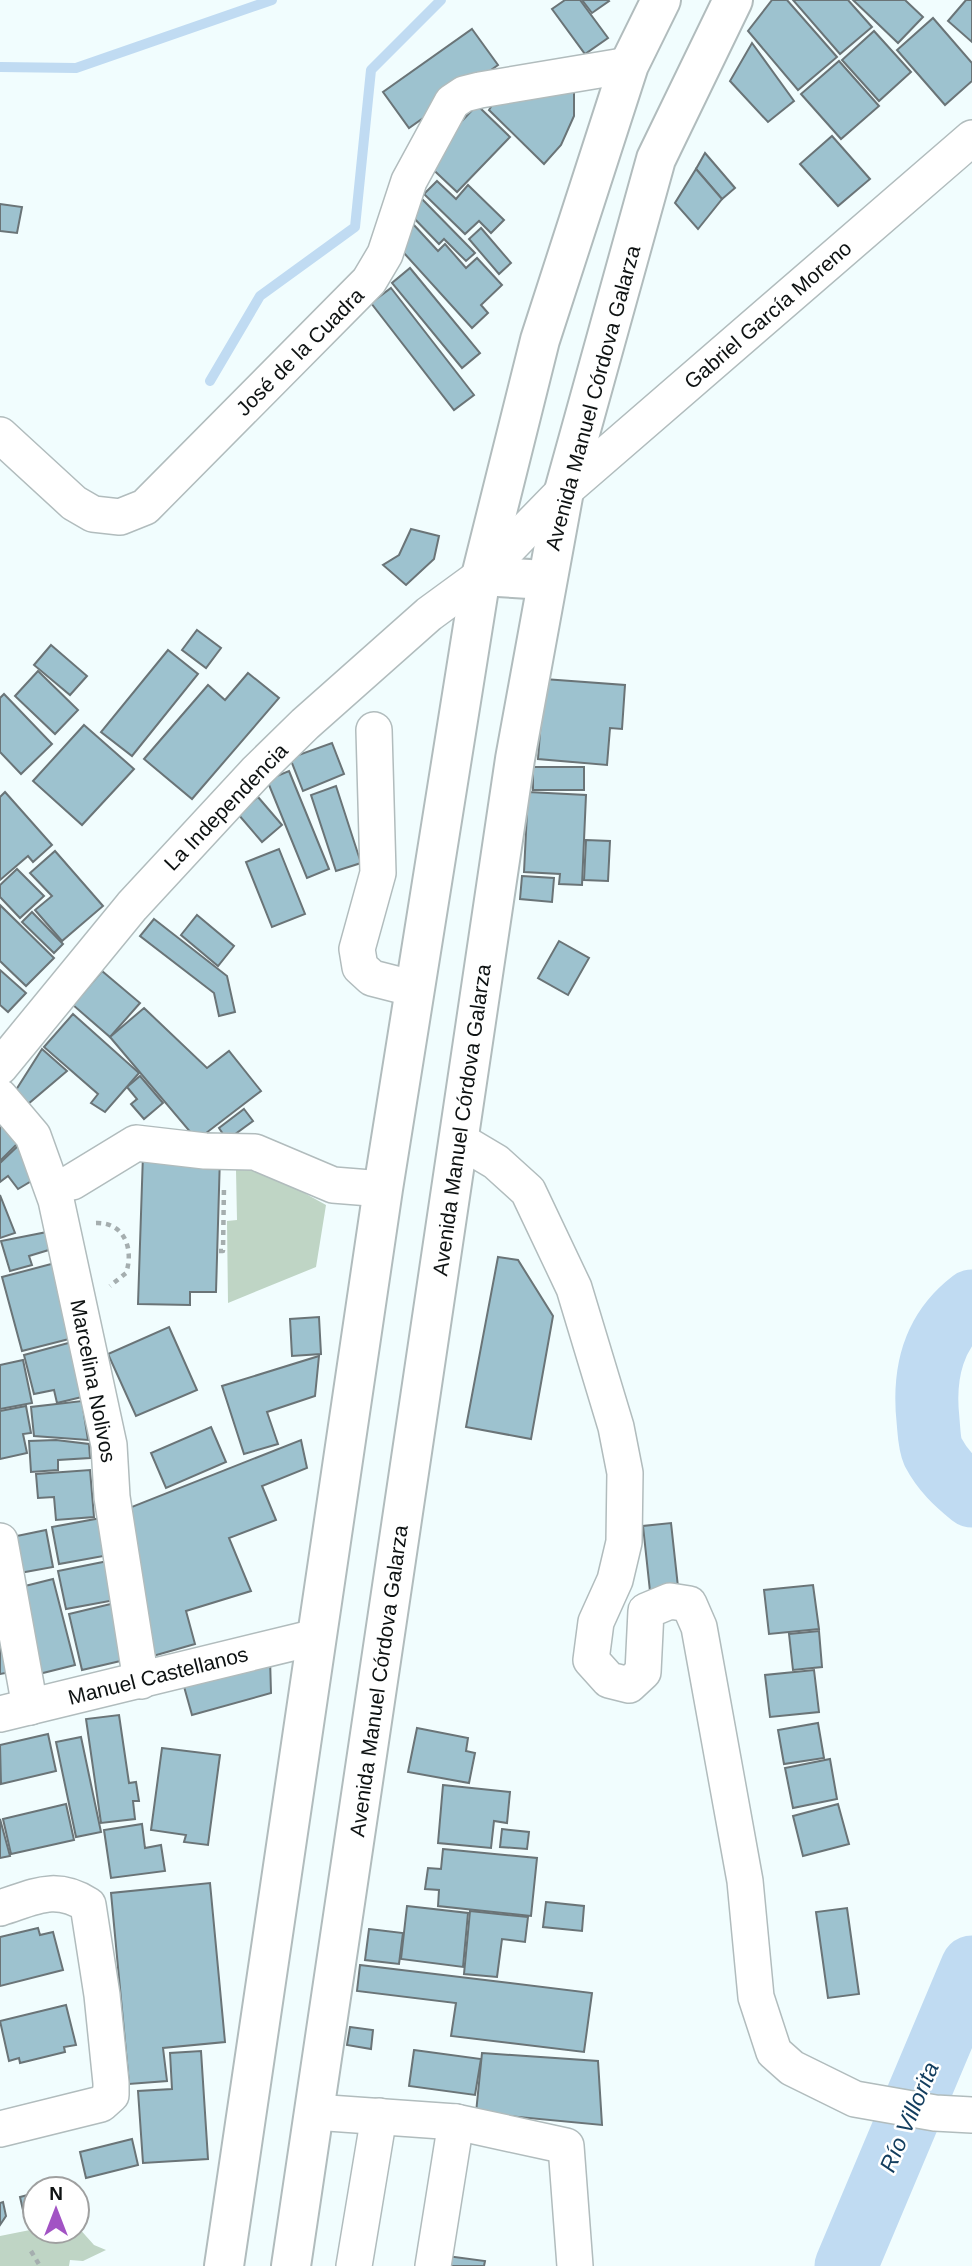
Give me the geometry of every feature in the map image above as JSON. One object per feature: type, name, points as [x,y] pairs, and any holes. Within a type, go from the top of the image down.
[{"type":"main road","points":[[224,2266],[383,1189],[480,582],[541,340],[629,65],[661,0]]},
{"type":"main road","name":"Avenida Manuel Córdova Galarza","points":[[291,2266],[459,1140],[546,580],[564,491],[656,159],[733,0]]},
{"type":"main road","points":[[480,582],[546,580]]},
{"type":"street","name":"José de la Cuadra","points":[[2,435],[31,466],[74,503],[93,514],[120,517],[145,507],[355,298],[385,254],[409,181],[452,102],[464,94],[480,90],[629,65]]},
{"type":"street","name":"Gabriel García Moreno","points":[[480,582],[564,491],[972,138]]},
{"type":"street","name":"La Independencia","points":[[0,1067],[132,906],[257,771],[429,614],[480,582]]},
{"type":"street","points":[[373,730],[378,873],[357,950],[358,958],[360,967],[372,978],[415,989]]},
{"type":"street","name":"Marcelina Nolivos","points":[[0,1097],[33,1136],[56,1200],[109,1445],[112,1497],[141,1681]]},
{"type":"street","points":[[459,1140],[496,1162],[528,1191],[574,1288],[616,1427],[625,1473],[624,1542],[615,1580],[596,1622],[591,1660],[609,1680],[629,1685],[643,1672],[646,1611],[670,1601],[689,1604],[699,1627],[745,1881],[756,1997],[774,2052],[792,2068],[855,2099],[935,2113],[972,2115]]},
{"type":"street","points":[[72,1182],[136,1143],[205,1151],[225,1149],[256,1152],[333,1185],[383,1189]]},
{"type":"street","points":[[0,1541],[15,1710]]},
{"type":"street","name":"Manuel Castellanos","points":[[15,1710],[316,1637]]},
{"type":"street","points":[[0,1908],[50,1893],[70,1894],[88,1905],[102,1995],[111,2095],[101,2104],[0,2129]]},
{"type":"street","points":[[314,2112],[456,2122],[565,2146],[575,2266]]},
{"type":"street","points":[[354,2266],[379,2116]]},
{"type":"street","points":[[433,2266],[456,2122]]},
{"type":"path","points":[[219,1251],[223,1251],[225,1149]]},
{"type":"path","points":[[72,1182],[88,1223],[102,1223],[114,1227],[124,1236],[130,1248],[126,1273],[106,1288]]},
{"type":"path","points":[[32,2252],[40,2266]]},
{"type":"green space","points":[[261,1169],[326,1205],[316,1267],[228,1303],[227,1221],[237,1220],[236,1170]]},
{"type":"green space","points":[[21,2232],[21,2245],[91,2245],[91,2242],[106,2250],[83,2261],[70,2260],[69,2266],[0,2266],[0,2236]]},
{"type":"building","points":[[565,0],[580,0],[608,38],[585,54],[552,9]]},
{"type":"building","points":[[582,0],[608,0],[609,1],[592,13]]},
{"type":"building","points":[[772,0],[787,0],[837,57],[798,90],[748,31]]},
{"type":"building","points":[[793,0],[848,0],[872,27],[840,54]]},
{"type":"building","points":[[853,0],[905,0],[923,17],[898,43]]},
{"type":"building","points":[[966,0],[972,0],[972,42],[948,21]]},
{"type":"building","points":[[933,18],[972,63],[972,81],[945,105],[897,50]]},
{"type":"building","points":[[472,29],[498,65],[409,128],[383,92]]},
{"type":"building","points":[[874,31],[911,72],[879,101],[842,60]]},
{"type":"building","points":[[752,43],[794,101],[768,122],[730,81]]},
{"type":"building","points":[[839,61],[879,106],[841,139],[801,94]]},
{"type":"building","points":[[574,83],[574,116],[561,145],[544,164],[489,110],[496,99]]},
{"type":"building","points":[[477,105],[510,137],[457,192],[424,161]]},
{"type":"building","points":[[832,136],[870,179],[838,206],[800,164]]},
{"type":"building","points":[[705,153],[735,188],[722,199],[696,169]]},
{"type":"building","points":[[696,169],[722,199],[698,229],[675,203]]},
{"type":"building","points":[[437,181],[456,199],[468,185],[504,220],[491,233],[479,221],[465,234],[424,194]]},
{"type":"building","points":[[422,199],[475,253],[466,261],[444,239],[439,244],[408,212]]},
{"type":"building","points":[[0,204],[22,207],[17,233],[0,231]]},
{"type":"building","points":[[413,224],[438,251],[445,244],[466,268],[477,258],[502,285],[481,305],[488,313],[472,328],[394,242]]},
{"type":"building","points":[[481,228],[511,263],[499,274],[469,239]]},
{"type":"building","points":[[410,268],[480,353],[462,368],[392,283]]},
{"type":"building","points":[[391,288],[474,395],[454,410],[371,303]]},
{"type":"building","points":[[411,529],[439,536],[434,559],[406,585],[383,565],[399,555]]},
{"type":"building","points":[[197,630],[221,648],[206,668],[182,650]]},
{"type":"building","points":[[51,645],[87,676],[70,695],[34,665]]},
{"type":"building","points":[[168,650],[198,674],[132,756],[101,732]]},
{"type":"building","points":[[38,671],[78,710],[55,734],[15,696]]},
{"type":"building","points":[[248,673],[279,698],[192,799],[144,759],[208,685],[225,700]]},
{"type":"building","points":[[544,679],[625,685],[622,729],[610,728],[607,765],[538,759]]},
{"type":"building","points":[[4,694],[52,744],[21,774],[0,752],[0,698]]},
{"type":"building","points":[[84,725],[134,769],[82,825],[33,781]]},
{"type":"building","points":[[332,743],[344,774],[303,791],[290,758]]},
{"type":"building","points":[[533,767],[584,767],[584,790],[533,790]]},
{"type":"building","points":[[289,771],[329,869],[307,878],[267,780]]},
{"type":"building","points":[[336,786],[361,863],[336,871],[311,795]]},
{"type":"building","points":[[5,792],[52,845],[33,862],[28,856],[0,880],[0,797]]},
{"type":"building","points":[[528,792],[586,795],[582,885],[559,884],[560,874],[524,872]]},
{"type":"building","points":[[258,797],[282,825],[262,842],[238,814]]},
{"type":"building","points":[[586,840],[610,841],[608,881],[584,880]]},
{"type":"building","points":[[279,849],[305,914],[272,927],[246,862]]},
{"type":"building","points":[[55,851],[103,906],[62,941],[35,910],[52,896],[30,873]]},
{"type":"building","points":[[17,869],[44,896],[20,918],[0,897],[0,885]]},
{"type":"building","points":[[522,876],[554,878],[552,902],[520,899]]},
{"type":"building","points":[[0,905],[54,958],[26,986],[0,961]]},
{"type":"building","points":[[32,912],[63,944],[54,953],[22,922]]},
{"type":"building","points":[[197,915],[234,946],[218,966],[181,935]]},
{"type":"building","points":[[154,919],[227,976],[235,1012],[219,1016],[214,993],[140,936]]},
{"type":"building","points":[[559,941],[589,958],[568,995],[538,978]]},
{"type":"building","points":[[0,970],[26,993],[8,1012],[0,1005]]},
{"type":"building","points":[[102,971],[140,1003],[110,1037],[73,1005]]},
{"type":"building","points":[[144,1008],[207,1068],[229,1051],[261,1091],[197,1140],[110,1037]]},
{"type":"building","points":[[73,1014],[139,1073],[105,1112],[91,1103],[98,1094],[44,1047]]},
{"type":"building","points":[[42,1049],[67,1071],[28,1104],[16,1090]]},
{"type":"building","points":[[140,1076],[163,1103],[144,1119],[131,1104],[137,1099],[127,1087]]},
{"type":"building","points":[[244,1109],[253,1121],[227,1140],[219,1128]]},
{"type":"building","points":[[0,1121],[20,1141],[0,1161]]},
{"type":"building","points":[[20,1144],[33,1180],[18,1189],[8,1176],[0,1182],[0,1163]]},
{"type":"building","points":[[143,1154],[220,1156],[216,1292],[190,1292],[190,1305],[138,1304]]},
{"type":"building","points":[[0,1195],[15,1233],[0,1238]]},
{"type":"building","points":[[47,1232],[52,1249],[29,1256],[32,1265],[10,1271],[1,1241]]},
{"type":"building","points":[[498,1257],[518,1260],[553,1316],[531,1439],[466,1427]]},
{"type":"building","points":[[55,1263],[73,1338],[22,1351],[2,1277]]},
{"type":"building","points":[[319,1317],[321,1354],[292,1356],[290,1319]]},
{"type":"building","points":[[169,1327],[197,1390],[136,1416],[108,1354]]},
{"type":"building","points":[[72,1342],[86,1396],[57,1403],[54,1390],[34,1394],[24,1355]]},
{"type":"building","points":[[319,1356],[315,1396],[267,1412],[278,1444],[244,1454],[222,1386]]},
{"type":"building","points":[[23,1360],[32,1403],[0,1409],[0,1365]]},
{"type":"building","points":[[82,1401],[88,1440],[34,1436],[31,1407]]},
{"type":"building","points":[[26,1406],[31,1433],[23,1434],[27,1453],[0,1459],[0,1411]]},
{"type":"building","points":[[211,1427],[226,1462],[166,1488],[151,1453]]},
{"type":"building","points":[[56,1440],[89,1444],[90,1458],[58,1460],[58,1470],[31,1472],[29,1441]]},
{"type":"building","points":[[301,1440],[307,1468],[262,1486],[276,1520],[229,1538],[251,1591],[186,1611],[195,1644],[153,1656],[124,1510]]},
{"type":"building","points":[[90,1470],[94,1517],[56,1520],[54,1497],[38,1498],[36,1474]]},
{"type":"building","points":[[101,1518],[109,1555],[59,1564],[52,1527]]},
{"type":"building","points":[[671,1523],[678,1587],[650,1591],[643,1526]]},
{"type":"building","points":[[46,1530],[53,1567],[14,1574],[7,1538]]},
{"type":"building","points":[[0,1556],[11,1672],[0,1674]]},
{"type":"building","points":[[108,1561],[115,1600],[66,1609],[58,1571]]},
{"type":"building","points":[[53,1579],[75,1665],[31,1676],[9,1590]]},
{"type":"building","points":[[813,1585],[819,1629],[769,1634],[764,1590]]},
{"type":"building","points":[[115,1603],[129,1659],[82,1670],[69,1614]]},
{"type":"building","points":[[819,1631],[822,1667],[793,1670],[789,1634]]},
{"type":"building","points":[[270,1658],[271,1693],[192,1715],[183,1683]]},
{"type":"building","points":[[814,1670],[819,1712],[770,1717],[765,1675]]},
{"type":"building","points":[[119,1715],[129,1783],[136,1782],[139,1801],[133,1801],[135,1819],[101,1823],[86,1719]]},
{"type":"building","points":[[818,1723],[824,1758],[784,1764],[778,1730]]},
{"type":"building","points":[[417,1728],[468,1738],[466,1751],[475,1753],[469,1783],[408,1772]]},
{"type":"building","points":[[48,1734],[56,1771],[1,1784],[0,1745]]},
{"type":"building","points":[[81,1737],[101,1832],[76,1837],[56,1742]]},
{"type":"building","points":[[162,1748],[220,1755],[208,1845],[184,1842],[186,1835],[151,1830]]},
{"type":"building","points":[[830,1759],[837,1799],[793,1808],[785,1768]]},
{"type":"building","points":[[443,1785],[510,1792],[507,1823],[494,1821],[491,1848],[438,1843]]},
{"type":"building","points":[[66,1804],[74,1840],[11,1854],[3,1819]]},
{"type":"building","points":[[838,1804],[849,1844],[803,1856],[793,1816]]},
{"type":"building","points":[[0,1819],[10,1856],[0,1858]]},
{"type":"building","points":[[142,1824],[145,1848],[161,1845],[165,1871],[111,1878],[104,1830]]},
{"type":"building","points":[[502,1829],[529,1832],[527,1849],[500,1847]]},
{"type":"building","points":[[443,1849],[537,1858],[531,1916],[438,1906],[439,1890],[425,1889],[428,1868],[441,1869]]},
{"type":"building","points":[[210,1883],[225,2042],[163,2048],[167,2081],[129,2084],[111,1893]]},
{"type":"building","points":[[546,1902],[584,1906],[582,1931],[543,1927]]},
{"type":"building","points":[[407,1906],[468,1913],[463,1967],[401,1959]]},
{"type":"building","points":[[847,1908],[859,1994],[828,1998],[816,1912]]},
{"type":"building","points":[[470,1911],[528,1917],[525,1942],[502,1939],[497,1977],[464,1974]]},
{"type":"building","points":[[38,1928],[40,1935],[53,1932],[63,1970],[0,1986],[0,1937]]},
{"type":"building","points":[[369,1929],[403,1933],[399,1964],[365,1960]]},
{"type":"building","points":[[360,1965],[592,1993],[584,2052],[451,2036],[456,2003],[357,1991]]},
{"type":"building","points":[[66,2005],[76,2045],[64,2047],[65,2052],[20,2063],[19,2058],[9,2061],[0,2021]]},
{"type":"building","points":[[350,2027],[373,2030],[371,2049],[347,2045]]},
{"type":"building","points":[[414,2050],[481,2059],[475,2095],[409,2086]]},
{"type":"building","points":[[201,2051],[208,2159],[143,2163],[138,2091],[172,2089],[170,2053]]},
{"type":"building","points":[[482,2053],[598,2061],[602,2125],[476,2113]]},
{"type":"building","points":[[132,2139],[138,2165],[91,2177],[85,2175],[80,2152]]},
{"type":"building","points":[[3,2202],[6,2216],[0,2225],[0,2203]]},
{"type":"building","points":[[447,2256],[485,2261],[484,2266],[445,2266]]},
{"type":"waterway","points":[[0,67],[76,68],[272,0]]},
{"type":"waterway","points":[[210,381],[260,296],[355,227],[371,70],[441,0]]},
{"type":"waterway","name":"Río Villorita","points":[[972,1301],[948,1326],[940,1339],[929,1370],[927,1386],[929,1436],[933,1452],[950,1476],[972,1496]]},
{"type":"waterway","name":"Río Villorita","points":[[846,2266],[972,1967]]}]
